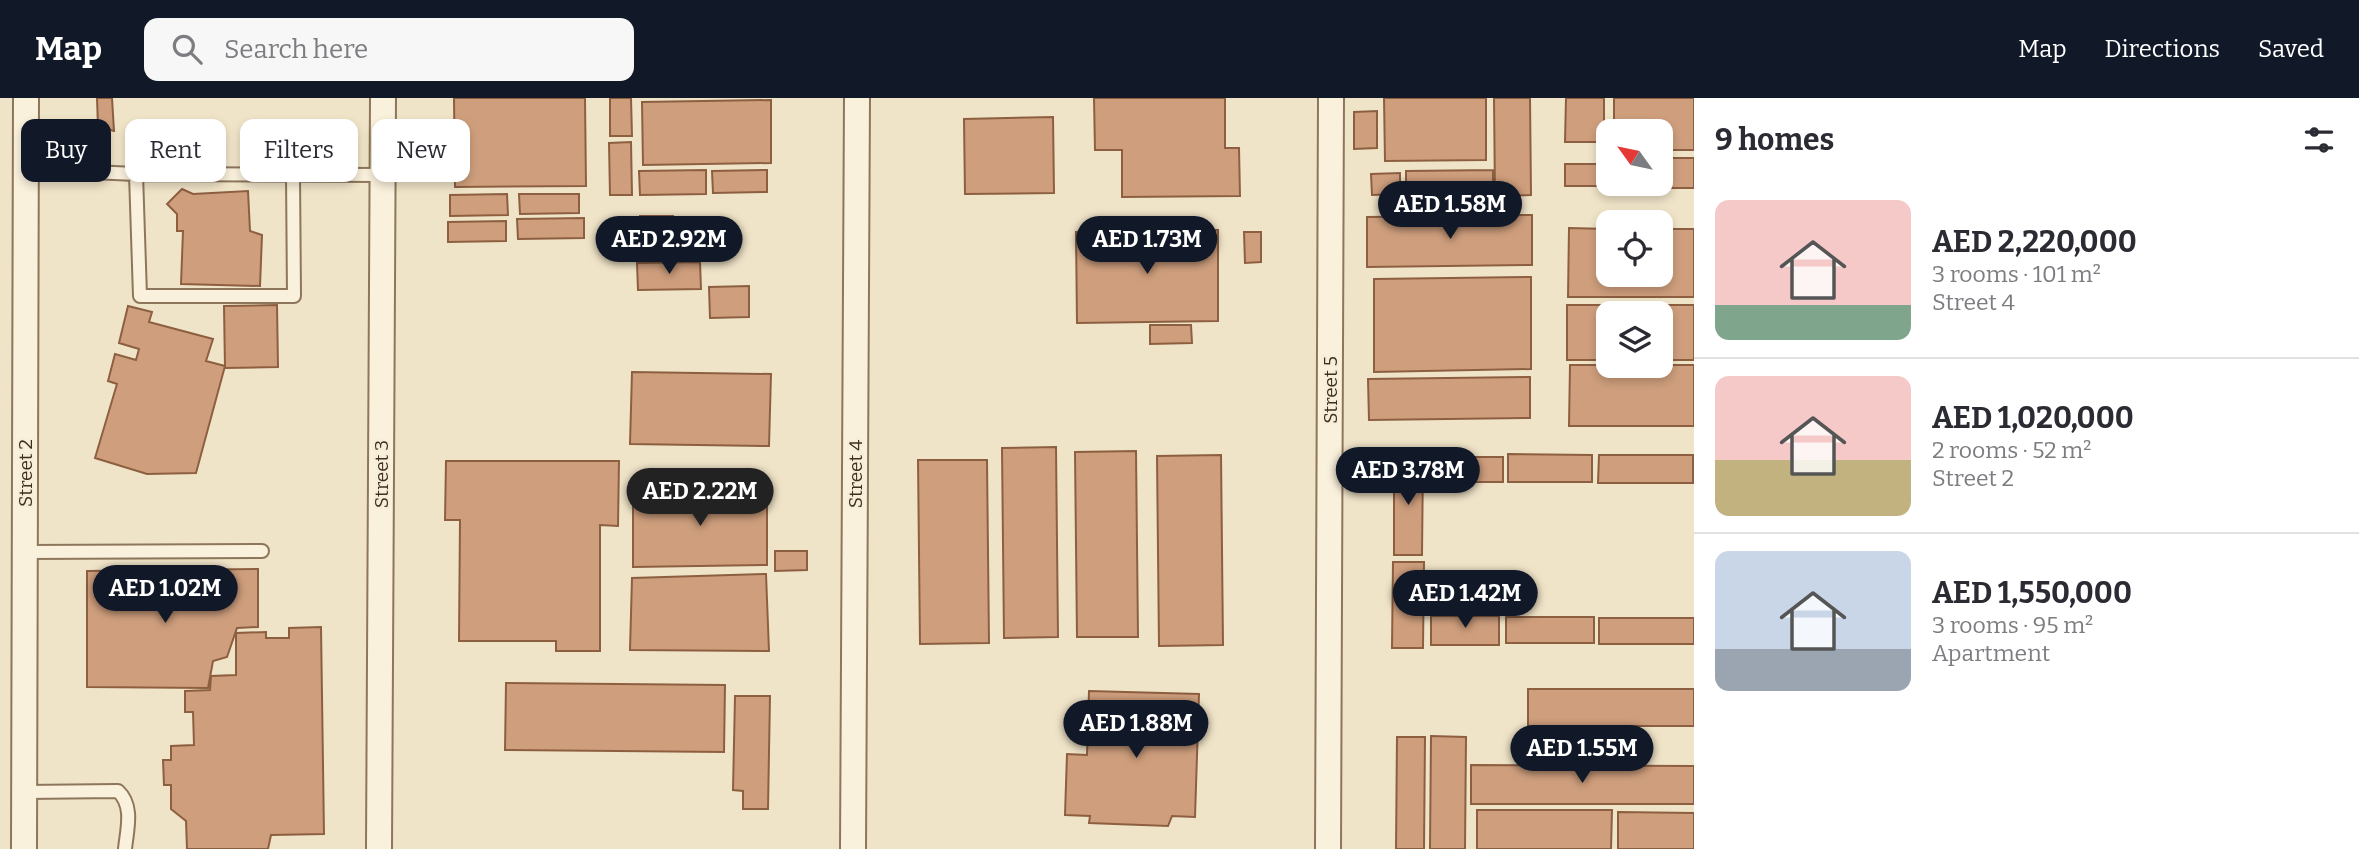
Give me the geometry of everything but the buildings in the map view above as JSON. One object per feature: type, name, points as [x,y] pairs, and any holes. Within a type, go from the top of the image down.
[{"type":"street","name":"Street 2","points":[[26,98],[26,119]]},
{"type":"street","name":"Street 3","points":[[383,98],[383,119]]},
{"type":"street","name":"Street 4","points":[[853,849],[857,98]]},
{"type":"street","name":"Street 5","points":[[1328,849],[1331,98]]},
{"type":"street","name":"Street 2","points":[[24,849],[25,182]]},
{"type":"street","name":"Street 3","points":[[379,849],[383,182]]},
{"type":"lane","points":[[136,182],[140,296],[294,296],[293,182]]},
{"type":"lane","points":[[24,552],[262,551]]},
{"type":"lane","points":[[24,792],[118,791],[126,798],[129,810],[125,849]]}]
